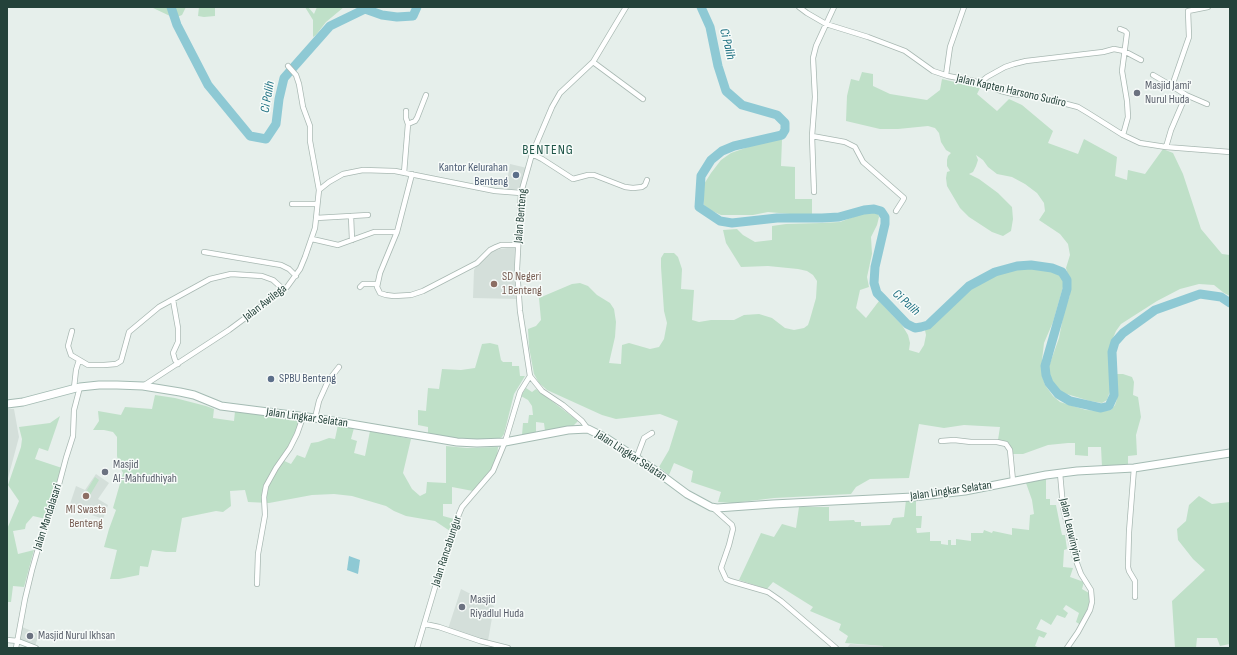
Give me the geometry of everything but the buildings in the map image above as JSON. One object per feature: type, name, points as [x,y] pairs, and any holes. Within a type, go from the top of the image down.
[{"type":"street","name":"Jalan Benteng","points":[[530,376],[518,291],[518,245],[521,193],[532,154],[552,107],[560,93],[592,62],[626,7]]},
{"type":"street","name":"Jalan Kapten Harsono Sudiro","points":[[799,7],[826,24],[868,37],[905,51],[933,71],[946,76],[980,83],[1013,94],[1036,96],[1078,107],[1123,135],[1140,143],[1166,147],[1230,152]]},
{"type":"street","points":[[814,192],[812,136],[815,97],[813,58],[816,46],[834,7]]},
{"type":"street","points":[[946,76],[950,47],[964,7]]},
{"type":"street","points":[[1172,86],[1189,38],[1188,11],[1208,7]]},
{"type":"street","points":[[1120,30],[1125,31],[1126,34],[1122,71],[1128,117],[1123,135]]},
{"type":"street","points":[[980,83],[987,77],[1005,67],[1020,62],[1103,52],[1114,49],[1124,51],[1141,60]]},
{"type":"street","points":[[592,62],[643,99]]},
{"type":"street","name":"Jalan Awilega","points":[[143,386],[224,333],[284,290],[300,269],[312,239],[319,190],[310,141],[310,126],[296,75],[288,66]]},
{"type":"street","points":[[1153,75],[1186,95],[1207,104]]},
{"type":"street","points":[[408,124],[417,118],[426,95]]},
{"type":"street","points":[[1166,147],[1170,130],[1186,95]]},
{"type":"street","points":[[404,172],[408,124],[406,111]]},
{"type":"street","points":[[812,136],[845,142],[855,147],[863,162],[904,198],[896,210]]},
{"type":"street","points":[[532,154],[573,179],[594,175],[626,187],[633,188],[642,187],[645,185],[647,180]]},
{"type":"street","points":[[319,190],[343,174],[354,171],[379,170],[404,172],[495,192],[521,193]]},
{"type":"street","points":[[412,174],[397,232],[377,284],[380,292],[386,295],[394,296],[411,295],[423,291],[476,262],[496,247],[502,245],[518,245]]},
{"type":"street","points":[[292,204],[317,204]]},
{"type":"street","points":[[316,218],[368,215]]},
{"type":"street","points":[[351,216],[352,240]]},
{"type":"street","points":[[312,239],[338,245],[374,232],[397,232]]},
{"type":"street","points":[[204,252],[281,265],[289,269],[296,276]]},
{"type":"street","points":[[72,331],[68,346],[71,355],[88,365],[95,366],[118,363],[122,358],[125,341],[129,332],[159,307],[210,279],[231,274],[269,278],[284,290]]},
{"type":"street","points":[[360,287],[363,284],[377,284]]},
{"type":"street","points":[[173,300],[178,328],[178,342],[173,353],[178,364]]},
{"type":"street","name":"Jalan Mandalasari","points":[[16,648],[32,570],[41,538],[53,508],[73,436],[77,387],[76,370],[79,360]]},
{"type":"street","points":[[315,418],[319,401],[328,381],[339,368]]},
{"type":"street","points":[[530,376],[542,391],[563,405],[582,421],[588,429]]},
{"type":"street","name":"Jalan Rancabungur","points":[[417,648],[444,557],[459,514],[462,507],[493,471],[506,442],[520,392],[530,376]]},
{"type":"street","name":"Jalan Lingkar Selatan","points":[[7,404],[23,402],[77,387],[98,384],[143,386],[194,395],[222,406],[315,418],[451,442],[506,442],[568,430],[588,429],[600,434],[656,471],[687,494],[711,507],[728,508],[913,496],[965,491],[1060,473],[1134,468],[1230,453]]},
{"type":"street","points":[[257,584],[258,554],[265,515],[264,497],[266,486],[294,441],[303,417]]},
{"type":"street","points":[[636,459],[644,438],[652,433]]},
{"type":"street","points":[[941,442],[954,440],[971,442],[997,442],[1006,444],[1010,450],[1013,481]]},
{"type":"street","points":[[1134,468],[1128,567],[1135,581],[1135,598]]},
{"type":"street","name":"Jalan Leuwinyiru","points":[[1060,473],[1063,507],[1075,558],[1081,574],[1090,588],[1092,602],[1090,610],[1067,648]]},
{"type":"street","points":[[711,507],[732,525],[734,529],[721,568],[726,579],[768,592],[781,601],[836,648]]},
{"type":"street","points":[[425,624],[439,627],[492,645],[508,648]]},
{"type":"street","points":[[7,640],[18,641],[36,648]]},
{"type":"shaded area","name":"Kantor Kelurahan Benteng","points":[[510,164],[527,168],[520,189],[507,190]]},
{"type":"shaded area","name":"SD Negeri 1 Benteng","points":[[515,247],[514,268],[517,299],[473,298],[474,270],[477,265],[488,253],[500,249]]},
{"type":"shaded area","points":[[7,409],[14,409],[19,437],[7,482]]},
{"type":"shaded area","name":"MI Swasta Benteng","points":[[96,474],[109,483],[98,499],[108,505],[103,519],[89,514],[70,504],[76,486],[85,490]]},
{"type":"shaded area","points":[[461,589],[494,606],[488,641],[448,629]]},
{"type":"shaded area","name":"Masjid Nurul Ikhsan","points":[[22,627],[39,634],[35,646],[20,639]]},
{"type":"shaded area","points":[[850,644],[883,646],[883,648],[847,648]]},
{"type":"green space","points":[[151,7],[186,7],[182,15],[177,17],[170,16]]},
{"type":"green space","points":[[199,7],[215,7],[215,16],[198,16]]},
{"type":"green space","points":[[305,7],[308,7],[314,14],[317,7],[344,7],[326,22],[313,37],[313,20]]},
{"type":"green space","points":[[862,72],[873,74],[873,86],[890,94],[927,100],[940,90],[942,79],[980,88],[977,94],[997,111],[1009,99],[1022,105],[1053,131],[1048,143],[1078,154],[1084,139],[1117,157],[1115,176],[1127,180],[1128,170],[1145,174],[1163,149],[1173,153],[1183,174],[1201,229],[1222,254],[1230,255],[1230,296],[1214,285],[1199,284],[1180,289],[1157,301],[1121,324],[1116,331],[1110,345],[1110,391],[1107,400],[1102,403],[1090,401],[1060,392],[1052,383],[1048,369],[1059,338],[1064,312],[1070,295],[1070,283],[1066,268],[1070,255],[1068,244],[1060,234],[1039,220],[1045,211],[1044,203],[1037,193],[1025,184],[1012,177],[997,174],[976,155],[978,160],[976,166],[973,172],[969,174],[979,179],[998,193],[1012,207],[1013,219],[1011,231],[1003,236],[992,232],[969,217],[960,208],[947,186],[947,172],[950,171],[947,166],[947,160],[951,153],[946,150],[941,142],[939,133],[935,128],[928,126],[880,129],[846,121],[847,96],[851,79],[859,81]]},
{"type":"green space","points":[[782,139],[781,166],[795,167],[795,199],[812,199],[812,216],[768,212],[753,215],[721,215],[710,210],[704,205],[704,184],[721,160],[731,153],[751,146]]},
{"type":"green space","points":[[871,212],[878,214],[879,217],[871,237],[872,254],[867,277],[869,287],[860,290],[856,308],[866,318],[879,301],[902,325],[908,335],[910,343],[909,350],[919,353],[924,345],[926,335],[925,330],[937,322],[970,288],[985,280],[998,274],[1024,268],[1051,271],[1060,275],[1063,281],[1063,287],[1053,322],[1044,343],[1042,375],[1045,385],[1053,396],[1060,402],[1086,410],[1101,411],[1111,410],[1115,405],[1117,399],[1116,374],[1123,374],[1132,377],[1134,382],[1133,395],[1138,397],[1141,417],[1136,435],[1137,455],[1128,456],[1128,465],[1102,467],[1101,447],[1088,447],[1088,456],[1075,455],[1075,443],[1048,445],[1023,454],[1012,454],[1009,443],[998,440],[1000,427],[964,425],[944,428],[919,424],[909,478],[870,479],[856,487],[851,494],[774,498],[733,503],[718,502],[721,492],[691,482],[693,471],[674,463],[669,475],[659,467],[669,450],[678,421],[660,414],[616,419],[602,415],[547,390],[539,383],[534,374],[529,347],[528,329],[536,326],[541,320],[539,298],[572,284],[580,283],[588,286],[597,295],[610,303],[614,309],[616,322],[615,337],[609,363],[621,364],[622,345],[629,343],[650,349],[659,347],[664,339],[667,323],[664,311],[661,267],[661,258],[664,253],[674,253],[678,257],[682,269],[681,289],[694,290],[692,320],[699,322],[711,320],[734,320],[744,315],[759,314],[772,318],[785,328],[794,330],[804,328],[808,325],[816,298],[817,281],[813,275],[807,271],[798,269],[768,266],[741,267],[726,243],[723,230],[737,229],[743,235],[755,242],[772,240],[772,226],[840,222]]},
{"type":"green space","points":[[490,343],[498,345],[501,360],[503,362],[512,362],[512,366],[519,366],[520,376],[525,376],[514,394],[502,437],[498,439],[465,440],[428,435],[428,427],[418,425],[418,410],[426,411],[428,388],[439,389],[442,369],[461,370],[475,368],[482,344]]},
{"type":"green space","points":[[526,388],[532,392],[536,389],[578,421],[573,426],[545,431],[544,423],[536,422],[536,434],[522,435],[523,423],[528,423],[529,415],[533,415],[532,406],[528,400],[521,396]]},
{"type":"green space","points":[[155,395],[175,398],[214,409],[213,418],[234,421],[235,411],[301,419],[288,448],[280,459],[291,464],[297,455],[305,458],[311,443],[329,438],[335,439],[338,425],[354,428],[351,439],[357,441],[354,453],[365,456],[370,431],[411,439],[403,473],[412,489],[420,496],[426,493],[427,482],[446,483],[446,446],[467,448],[498,447],[497,457],[491,471],[473,491],[452,487],[452,504],[443,504],[443,516],[454,519],[450,531],[435,521],[406,516],[386,506],[352,496],[334,494],[312,495],[269,503],[248,502],[245,490],[230,491],[231,506],[223,512],[216,511],[182,518],[176,552],[152,550],[148,567],[140,566],[139,575],[119,579],[110,579],[117,550],[104,547],[116,510],[113,508],[123,473],[117,456],[117,437],[113,432],[93,430],[99,421],[98,411],[121,415],[125,407],[152,409]]},
{"type":"green space","points":[[60,416],[48,451],[39,448],[35,459],[62,468],[46,519],[33,516],[26,524],[25,529],[13,531],[18,554],[34,550],[24,587],[13,586],[11,602],[7,602],[7,529],[19,501],[8,485],[21,447],[22,439],[19,427],[50,423]]},
{"type":"green space","points":[[95,477],[99,480],[87,500],[82,498]]},
{"type":"green space","points":[[1046,479],[1046,499],[1050,499],[1050,505],[1056,505],[1062,535],[1065,535],[1067,549],[1064,550],[1063,567],[1073,568],[1070,577],[1084,582],[1082,589],[1089,593],[1090,602],[1081,625],[1076,622],[1079,613],[1066,605],[1063,609],[1068,613],[1065,618],[1057,615],[1051,625],[1041,619],[1036,629],[1047,633],[1044,638],[1039,636],[1035,646],[1040,648],[883,648],[883,646],[845,643],[848,636],[839,630],[841,624],[810,611],[813,607],[773,582],[767,589],[739,580],[761,533],[774,537],[782,524],[796,528],[799,507],[829,507],[829,521],[854,520],[855,522],[861,522],[861,526],[890,525],[893,518],[904,517],[906,500],[916,499],[916,516],[922,516],[921,528],[916,528],[917,533],[930,532],[930,541],[941,541],[941,544],[948,545],[948,540],[951,540],[951,545],[956,545],[956,539],[971,541],[971,533],[983,533],[984,530],[992,533],[993,531],[1012,535],[1012,528],[1029,530],[1030,515],[1034,514],[1032,500],[1026,483]]},
{"type":"green space","points":[[1199,496],[1212,504],[1230,502],[1230,644],[1220,646],[1217,638],[1197,638],[1196,648],[1175,648],[1172,601],[1205,570],[1193,559],[1178,540],[1177,529],[1186,521],[1189,505]]},
{"type":"water","points":[[349,556],[360,560],[358,574],[347,570]]},
{"type":"waterway","name":"Ci Palih","points":[[171,7],[177,25],[208,85],[250,136],[266,139],[276,124],[279,99],[284,78],[330,26],[365,9],[382,15],[397,17],[413,16],[417,7]]},
{"type":"waterway","name":"Ci Palih","points":[[701,7],[710,27],[718,66],[726,91],[742,105],[777,115],[785,123],[785,130],[782,135],[734,146],[722,151],[711,160],[701,176],[699,207],[720,221],[732,223],[777,218],[839,217],[864,210],[874,209],[881,211],[885,217],[885,224],[875,267],[874,283],[877,293],[907,324],[915,328],[928,325],[969,286],[995,272],[1017,266],[1031,265],[1052,268],[1062,272],[1067,280],[1067,289],[1045,366],[1046,375],[1049,383],[1058,394],[1070,401],[1101,408],[1109,406],[1114,395],[1112,352],[1115,342],[1123,333],[1155,310],[1200,294],[1221,297],[1230,303]]},
{"type":"place","name":"Masjid Jami' Nurul Huda","points":[[1137,93]]},
{"type":"place","name":"Kantor Kelurahan Benteng","points":[[516,175]]},
{"type":"place","name":"SD Negeri 1 Benteng","points":[[494,284]]},
{"type":"place","name":"SPBU Benteng","points":[[271,379]]},
{"type":"place","name":"Masjid Al-Mahfudhiyah","points":[[105,472]]},
{"type":"place","name":"MI Swasta Benteng","points":[[86,496]]},
{"type":"place","name":"Masjid Riyadlul Huda","points":[[462,607]]},
{"type":"place","name":"Masjid Nurul Ikhsan","points":[[30,636]]},
{"type":"district","name":"BENTENG","points":[[548,150]]}]
